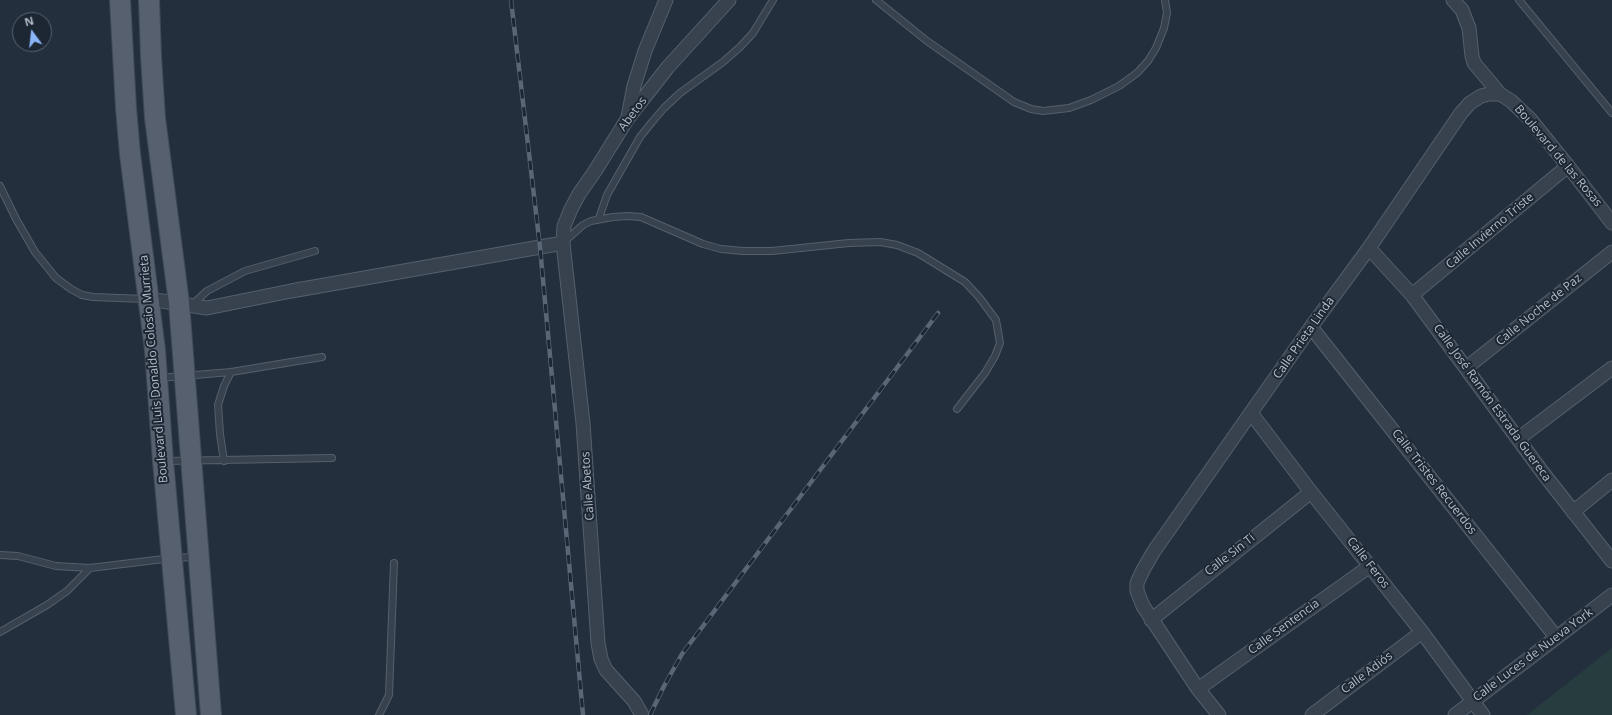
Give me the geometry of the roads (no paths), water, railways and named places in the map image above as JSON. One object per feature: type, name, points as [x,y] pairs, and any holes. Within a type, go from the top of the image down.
[{"type":"main road","name":"Boulevard Luis Donaldo Colosio Murrieta","points":[[120,0],[130,154],[149,299],[186,715]]},
{"type":"main road","points":[[149,0],[155,118],[185,305],[185,376],[211,715]]},
{"type":"street","points":[[628,118],[634,86],[645,51],[666,0]]},
{"type":"street","name":"Abetos","points":[[563,243],[564,226],[571,209],[628,118],[668,67],[729,0]]},
{"type":"street","name":"Boulevard de las Rosas","points":[[1453,0],[1462,10],[1470,28],[1474,63],[1500,94],[1511,101],[1530,119],[1612,223]]},
{"type":"street","name":"Calle Prieta Linda","points":[[1219,715],[1198,689],[1151,620],[1137,591],[1137,582],[1154,551],[1311,327],[1369,248],[1461,113],[1470,103],[1480,96],[1500,94]]},
{"type":"street","name":"Calle Invierno Triste","points":[[1412,295],[1568,166]]},
{"type":"street","points":[[149,299],[199,308],[218,306],[291,291],[563,243]]},
{"type":"street","name":"Calle Abetos","points":[[563,243],[583,423],[598,643],[601,659],[606,670],[634,701],[642,715]]},
{"type":"street","name":"Calle José Ramón Estrada Guereca","points":[[1369,248],[1412,295],[1518,439],[1612,561]]},
{"type":"street","name":"Calle Noche de Paz","points":[[1466,368],[1612,252]]},
{"type":"street","name":"Calle Tristes Recuerdos","points":[[1311,327],[1556,637]]},
{"type":"street","points":[[1518,439],[1612,368]]},
{"type":"street","name":"Calle Feros","points":[[1251,413],[1311,492],[1422,632],[1483,715]]},
{"type":"street","points":[[1573,512],[1612,480]]},
{"type":"street","name":"Calle Sin Ti","points":[[1151,620],[1311,492]]},
{"type":"street","name":"Calle Sentencia","points":[[1198,689],[1370,566]]},
{"type":"street","name":"Calle Luces de Nueva York","points":[[1455,715],[1612,595]]},
{"type":"street","name":"Calle Adiós","points":[[1312,715],[1422,632]]},
{"type":"lane","points":[[599,218],[607,195],[640,137],[664,108],[680,93],[723,62],[740,47],[753,33],[773,0]]},
{"type":"lane","points":[[876,0],[927,40],[1008,98],[1031,109],[1042,111],[1069,108],[1091,100],[1119,86],[1137,73],[1148,61],[1159,41],[1164,28],[1167,13],[1166,0]]},
{"type":"lane","points":[[1519,0],[1612,113]]},
{"type":"lane","points":[[0,186],[16,220],[36,252],[56,278],[70,289],[82,295],[93,297],[149,299]]},
{"type":"lane","points":[[563,243],[583,225],[599,218],[628,216],[641,217],[703,244],[721,249],[772,251],[849,243],[880,242],[897,245],[918,253],[966,282],[996,320],[1000,343],[995,356],[985,373],[957,409]]},
{"type":"lane","points":[[185,305],[207,291],[245,271],[315,251]]},
{"type":"lane","points":[[156,378],[231,372],[322,357]]},
{"type":"lane","points":[[224,461],[220,440],[218,405],[224,386],[231,372]]},
{"type":"lane","points":[[163,462],[332,458]]},
{"type":"lane","points":[[0,555],[18,556],[56,566],[90,568],[172,558],[200,557]]},
{"type":"lane","points":[[379,715],[389,695],[394,563]]},
{"type":"lane","points":[[0,632],[48,606],[67,592],[90,568]]},
{"type":"railway","points":[[511,0],[540,247],[583,715]]},
{"type":"railway","points":[[650,715],[682,654],[938,313]]}]
